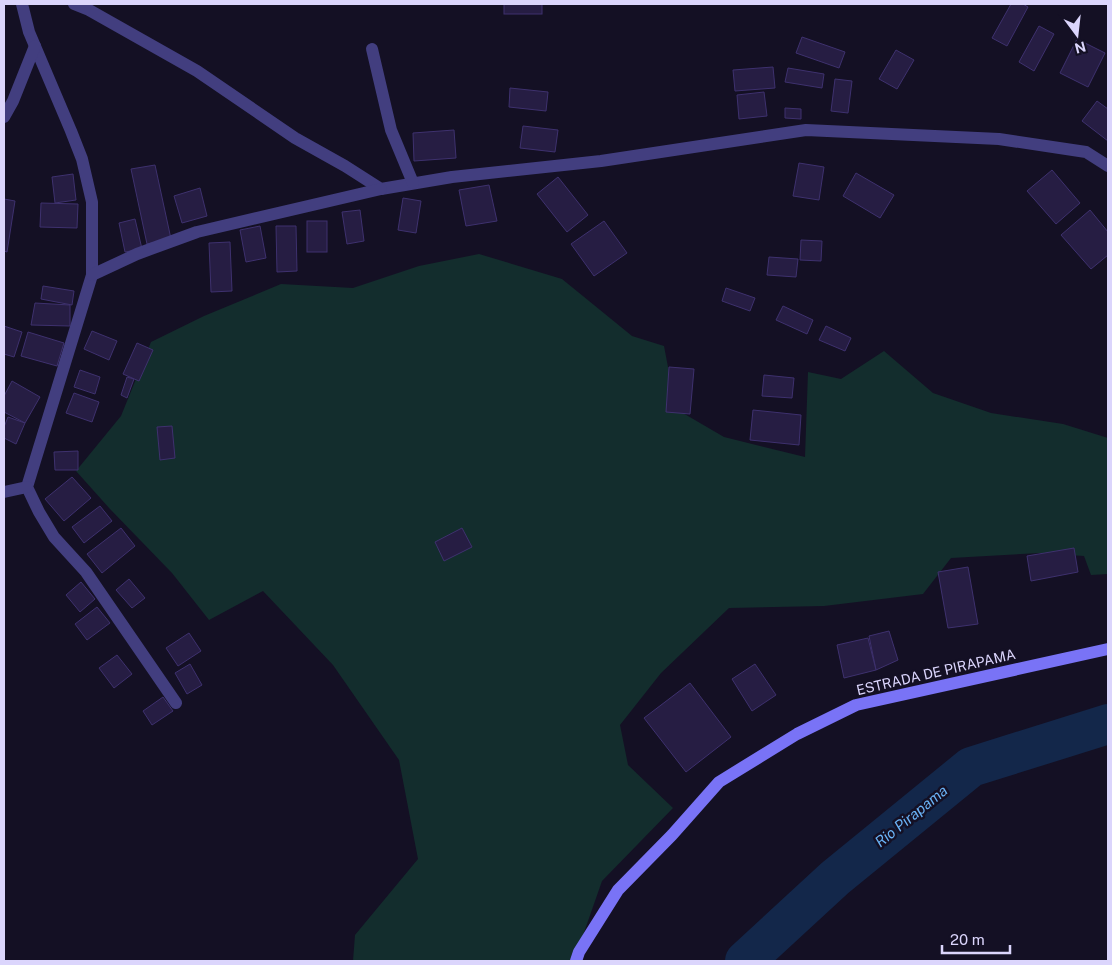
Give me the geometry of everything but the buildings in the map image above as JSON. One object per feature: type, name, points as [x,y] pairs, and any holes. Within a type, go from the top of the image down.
[{"type":"main road","name":"ESTRADA DE PIRAPAMA","points":[[576,961],[579,952],[618,890],[672,835],[719,782],[797,734],[856,705],[1108,648]]},
{"type":"street","points":[[22,4],[29,32],[82,159],[92,202],[92,275],[27,487],[54,537],[86,572],[176,703]]},
{"type":"street","points":[[74,4],[89,10],[197,71],[295,138],[381,189]]},
{"type":"street","points":[[4,117],[8,98],[35,46]]},
{"type":"street","points":[[372,49],[391,130],[414,183]]},
{"type":"street","points":[[92,275],[137,254],[197,232],[381,189],[452,177],[601,161],[806,130],[999,139],[1086,152],[1108,166]]},
{"type":"street","points":[[4,492],[27,487]]},
{"type":"green space","points":[[479,254],[562,279],[632,336],[664,346],[676,409],[724,437],[805,457],[808,372],[841,379],[884,351],[933,393],[991,413],[1063,424],[1108,438],[1108,574],[1091,575],[1084,556],[1040,553],[951,558],[923,594],[824,606],[729,608],[661,673],[620,725],[628,765],[673,808],[602,881],[574,961],[353,961],[355,935],[418,859],[399,760],[333,665],[263,591],[209,620],[172,573],[76,471],[121,416],[151,342],[204,316],[281,284],[353,288],[419,266]]},
{"type":"waterway","name":"Rio Pirapama","points":[[745,961],[835,878],[971,767],[1108,724]]}]
